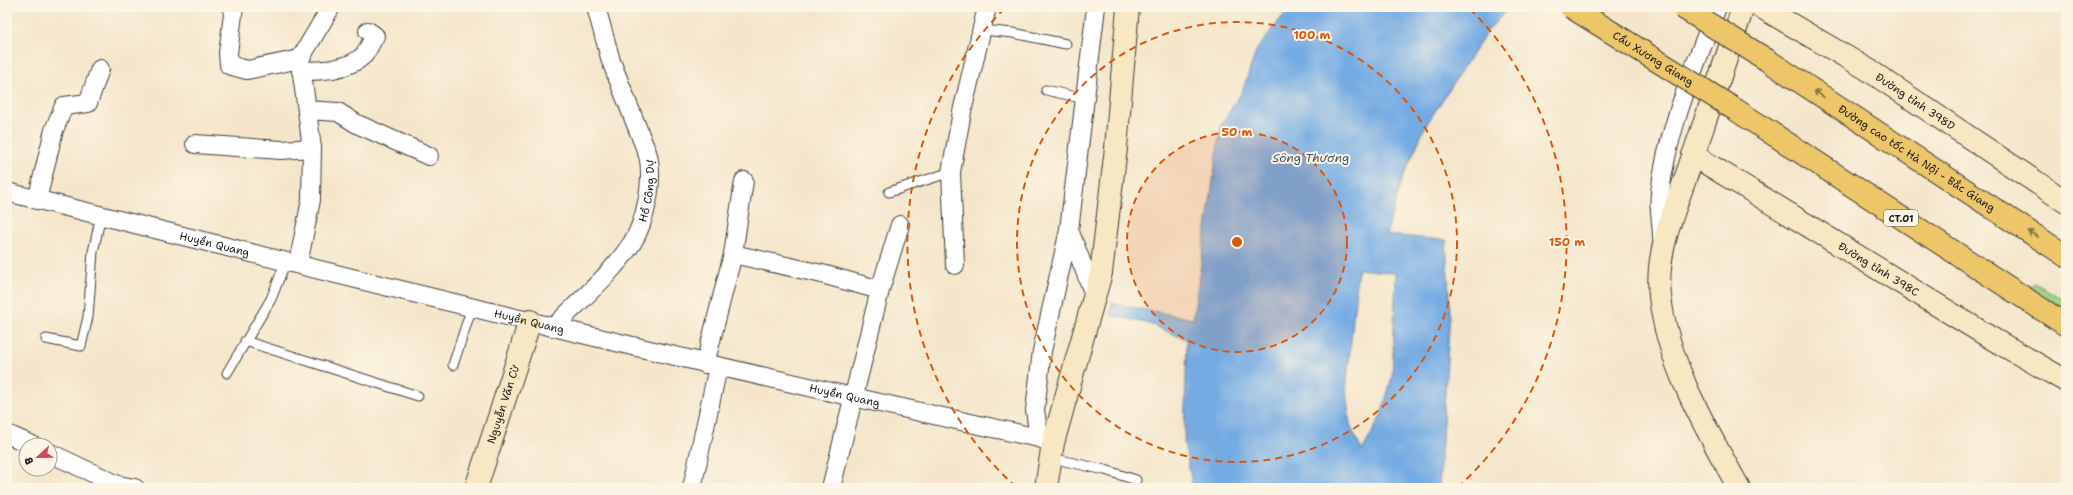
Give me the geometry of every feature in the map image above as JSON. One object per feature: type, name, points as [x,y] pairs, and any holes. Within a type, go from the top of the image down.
[{"type":"highway","name":"Cầu Xương Giang","points":[[1571,7],[1736,110],[2066,325]]},
{"type":"highway","name":"Đường cao tốc Hà Nội - Bắc Giang","points":[[1682,7],[1767,60],[2066,256]]},
{"type":"street","points":[[234,7],[228,53],[229,65],[247,70],[301,65],[322,71],[351,64],[364,55],[375,36],[368,31]]},
{"type":"street","points":[[292,263],[311,200],[312,148],[301,65],[331,7]]},
{"type":"street","name":"Hồ Công Dự","points":[[554,327],[605,276],[632,243],[646,209],[647,202],[651,168],[648,155],[610,61],[596,7]]},
{"type":"street","points":[[955,265],[951,172],[962,112],[987,7]]},
{"type":"street","points":[[1048,446],[1035,410],[1042,350],[1069,230],[1096,7]]},
{"type":"street","points":[[1046,488],[1048,446],[1095,297],[1101,273],[1108,222],[1128,7]]},
{"type":"street","points":[[1717,7],[1674,127],[1666,160],[1660,193],[1663,247],[1660,295],[1664,321],[1681,375],[1701,420],[1739,488]]},
{"type":"street","points":[[1663,247],[1743,7]]},
{"type":"street","name":"Đường tỉnh 398D","points":[[1761,7],[1867,69],[2066,202]]},
{"type":"street","points":[[37,200],[54,130],[64,106],[88,103],[100,70]]},
{"type":"street","points":[[307,110],[338,112],[357,124],[429,156]]},
{"type":"street","points":[[195,144],[275,150],[312,148]]},
{"type":"street","name":"Đường tỉnh 398C","points":[[1693,155],[1991,338],[2066,381]]},
{"type":"street","points":[[692,488],[712,365],[733,254],[744,181]]},
{"type":"street","name":"Huyền Quang","points":[[7,192],[472,307],[1048,446]]},
{"type":"street","points":[[831,488],[880,290],[900,225]]},
{"type":"street","points":[[1069,230],[1095,297]]},
{"type":"street","points":[[733,254],[822,274],[880,290]]},
{"type":"street","name":"Nguyễn Văn Cừ","points":[[476,488],[530,321]]},
{"type":"street","points":[[7,434],[18,439]]},
{"type":"street","points":[[58,458],[123,487]]},
{"type":"lane","points":[[982,30],[1013,33],[1066,44]]},
{"type":"lane","points":[[1046,90],[1085,99]]},
{"type":"lane","points":[[889,192],[951,172]]},
{"type":"lane","points":[[46,339],[81,346],[88,317],[94,252],[101,215]]},
{"type":"lane","points":[[227,373],[292,263]]},
{"type":"lane","points":[[453,365],[472,307]]},
{"type":"lane","points":[[245,341],[418,396]]},
{"type":"lane","points":[[1048,446],[1105,470],[1136,480]]},
{"type":"green space","points":[[2034,283],[2066,301],[2066,310],[2031,287]]},
{"type":"water","name":"Sông Thương","points":[[1290,7],[1509,7],[1486,33],[1425,127],[1402,180],[1386,235],[1446,240],[1450,313],[1439,488],[1193,488],[1184,442],[1187,340],[1150,324],[1110,315],[1112,303],[1193,319],[1221,125],[1242,92],[1257,49]],"holes":[[[1358,269],[1396,273],[1392,377],[1381,416],[1362,451],[1350,424],[1346,391]]]}]
